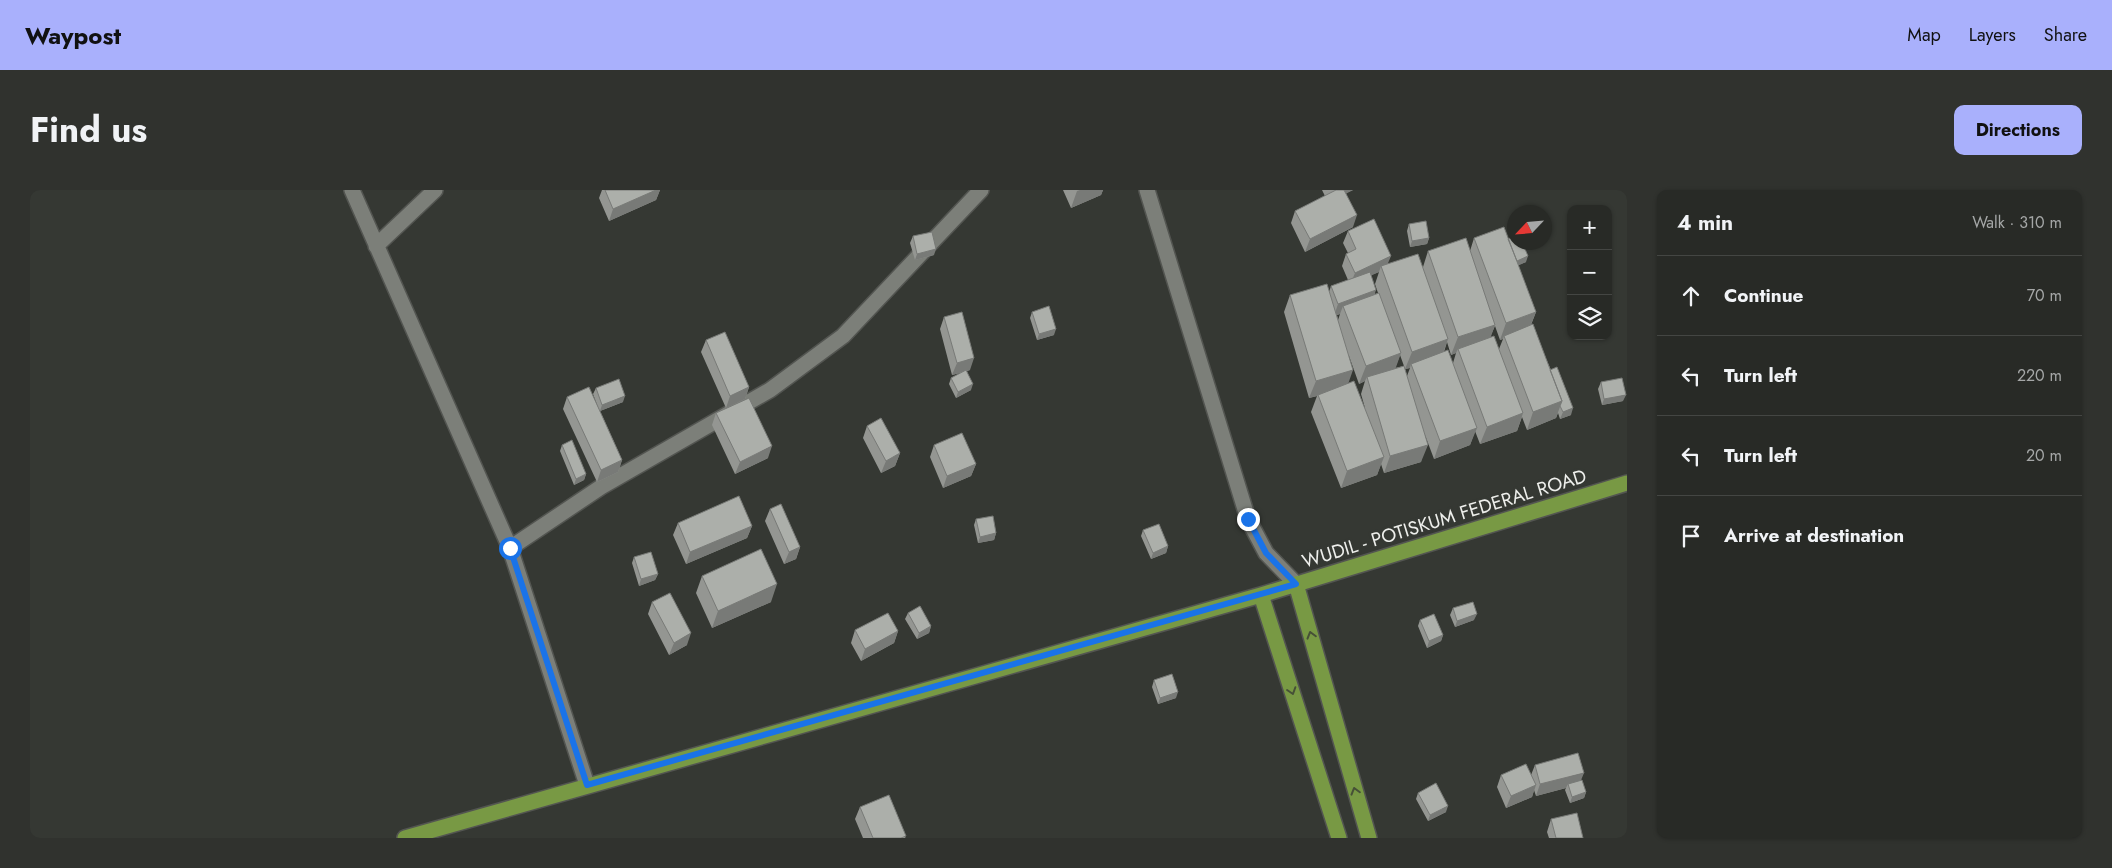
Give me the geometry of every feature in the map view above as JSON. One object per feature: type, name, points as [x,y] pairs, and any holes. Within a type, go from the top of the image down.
[{"type":"main road","name":"WUDIL - POTISKUM FEDERAL ROAD","points":[[1369,838],[1296,584],[1627,483]]},
{"type":"main road","points":[[405,838],[1296,584]]},
{"type":"main road","points":[[1261,595],[1339,838]]},
{"type":"street","points":[[352,190],[510,548],[587,785]]},
{"type":"street","points":[[376,246],[435,190]]},
{"type":"street","points":[[510,548],[601,487],[770,390],[843,336],[981,190]]},
{"type":"street","points":[[1147,190],[1248,519],[1266,553],[1296,584]]},
{"type":"building","points":[[605,190],[656,190],[613,209]]},
{"type":"building","points":[[1336,190],[1344,190],[1357,215],[1310,239],[1295,211]]},
{"type":"building","points":[[1374,219],[1391,256],[1355,273],[1346,254],[1356,249],[1348,231]]},
{"type":"building","points":[[1426,221],[1429,238],[1412,241],[1409,224]]},
{"type":"building","points":[[1504,227],[1507,235],[1507,250],[1513,250],[1536,312],[1506,323],[1474,238]]},
{"type":"building","points":[[932,232],[936,249],[917,254],[913,236]]},
{"type":"building","points":[[1466,238],[1495,325],[1458,337],[1428,251]]},
{"type":"building","points":[[1512,250],[1525,250],[1528,256],[1517,261]]},
{"type":"building","points":[[1418,254],[1448,339],[1412,352],[1381,266]]},
{"type":"building","points":[[1370,272],[1376,290],[1338,304],[1331,286]]},
{"type":"building","points":[[1327,284],[1353,370],[1316,381],[1290,295]]},
{"type":"building","points":[[1379,293],[1401,353],[1366,366],[1343,306]]},
{"type":"building","points":[[1049,306],[1056,329],[1039,334],[1032,312]]},
{"type":"building","points":[[962,312],[974,358],[957,363],[944,317]]},
{"type":"building","points":[[1533,324],[1562,401],[1533,412],[1504,336]]},
{"type":"building","points":[[725,332],[749,387],[730,396],[706,340]]},
{"type":"building","points":[[1494,336],[1523,413],[1487,427],[1458,349]]},
{"type":"building","points":[[1448,350],[1477,428],[1440,441],[1411,364]]},
{"type":"building","points":[[1404,366],[1428,445],[1390,456],[1367,377]]},
{"type":"building","points":[[1557,367],[1573,408],[1563,412],[1560,406],[1562,401],[1550,370]]},
{"type":"building","points":[[966,370],[973,384],[958,392],[951,378]]},
{"type":"building","points":[[1622,378],[1626,395],[1604,399],[1601,382]]},
{"type":"building","points":[[619,379],[625,396],[602,405],[596,388]]},
{"type":"building","points":[[1354,381],[1384,457],[1347,471],[1318,395]]},
{"type":"building","points":[[589,387],[622,460],[601,470],[567,397]]},
{"type":"building","points":[[749,398],[772,446],[740,462],[716,413]]},
{"type":"building","points":[[881,418],[900,453],[886,461],[867,426]]},
{"type":"building","points":[[962,433],[976,464],[947,476],[934,445]]},
{"type":"building","points":[[572,440],[586,474],[576,479],[562,445]]},
{"type":"building","points":[[739,496],[752,526],[690,552],[678,523]]},
{"type":"building","points":[[781,504],[800,547],[789,552],[770,509]]},
{"type":"building","points":[[993,516],[996,533],[980,537],[976,519]]},
{"type":"building","points":[[1159,524],[1168,546],[1153,553],[1143,530]]},
{"type":"building","points":[[761,549],[777,584],[718,611],[702,576]]},
{"type":"building","points":[[651,552],[658,574],[641,579],[634,557]]},
{"type":"building","points":[[670,593],[691,633],[674,643],[652,602]]},
{"type":"building","points":[[1473,602],[1477,614],[1457,621],[1453,608]]},
{"type":"building","points":[[920,606],[931,626],[919,633],[908,613]]},
{"type":"building","points":[[888,613],[898,631],[865,649],[855,630]]},
{"type":"building","points":[[1434,614],[1443,635],[1429,641],[1420,620]]},
{"type":"building","points":[[1172,674],[1178,692],[1160,698],[1154,680]]},
{"type":"building","points":[[1578,753],[1584,773],[1540,784],[1535,765]]},
{"type":"building","points":[[1526,764],[1536,785],[1511,796],[1501,775]]},
{"type":"building","points":[[1582,780],[1586,792],[1572,797],[1568,784]]},
{"type":"building","points":[[1436,783],[1448,806],[1430,815],[1418,793]]},
{"type":"building","points":[[889,795],[906,836],[901,838],[873,838],[860,807]]},
{"type":"building","points":[[1577,813],[1583,838],[1556,838],[1551,819]]},
{"type":"route","points":[[510,548],[587,785],[1296,584],[1266,553],[1248,519]]}]
